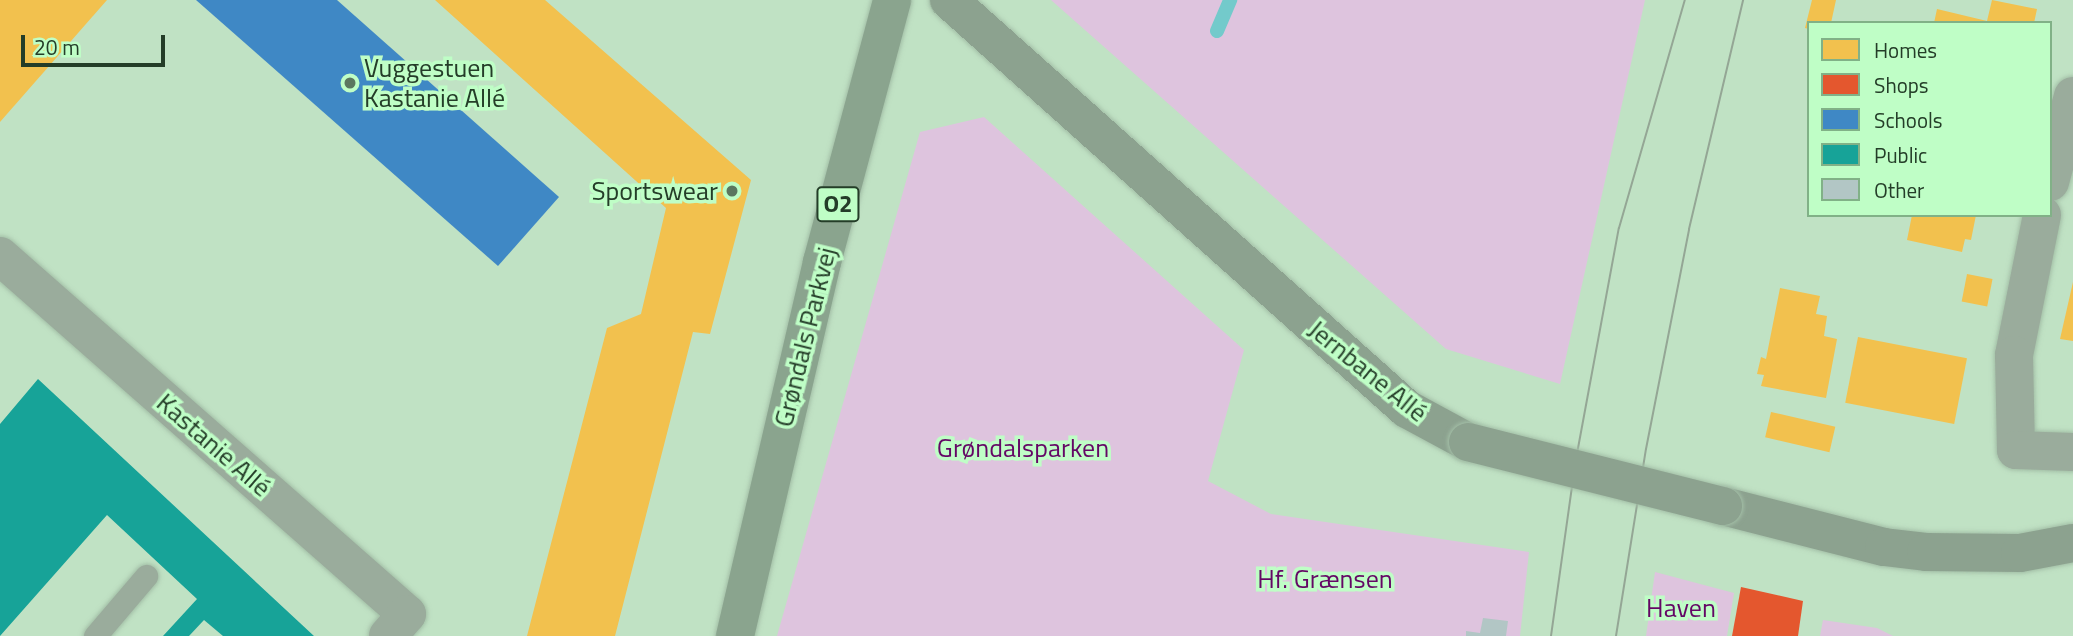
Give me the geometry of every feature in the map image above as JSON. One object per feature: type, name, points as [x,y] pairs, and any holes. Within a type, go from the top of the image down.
[{"type":"main road","name":"Grøndals Parkvej","points":[[735,636],[822,262],[892,0]]},
{"type":"street","name":"Jernbane Allé","points":[[949,0],[1406,409],[1468,442],[1884,547],[1975,554],[2020,553],[2073,543]]},
{"type":"street","points":[[2052,175],[2073,96]]},
{"type":"street","points":[[2042,217],[2014,355],[2015,450],[2073,452]]},
{"type":"street","name":"Kastanie Allé","points":[[0,256],[407,614],[388,636]]},
{"type":"lane","points":[[94,636],[146,576]]},
{"type":"green space","points":[[1051,0],[1645,0],[1560,384],[1446,349]]},
{"type":"green space","name":"Grøndalsparken","points":[[984,117],[1244,350],[1208,481],[1271,514],[1529,552],[1520,636],[777,636],[920,132]]},
{"type":"green space","name":"Haven","points":[[1655,572],[1734,593],[1727,636],[1646,636]]},
{"type":"green space","points":[[1823,620],[1877,628],[1893,636],[1820,636]]},
{"type":"building: Homes","points":[[0,0],[107,0],[0,122]]},
{"type":"building: Homes","points":[[435,0],[545,0],[751,180],[710,334],[693,332],[615,636],[527,636],[607,328],[641,314],[666,208]]},
{"type":"building: Homes","points":[[1812,0],[1836,0],[1831,21],[1807,21],[1805,28]]},
{"type":"building: Homes","points":[[1992,0],[2037,9],[2034,21],[1987,21]]},
{"type":"building: Homes","points":[[1937,9],[1987,21],[1934,21]]},
{"type":"building: Homes","points":[[1912,217],[1976,217],[1971,240],[1965,239],[1962,252],[1907,240]]},
{"type":"building: Homes","points":[[1967,274],[1993,279],[1987,306],[1962,301]]},
{"type":"building: Homes","points":[[2073,282],[2073,341],[2060,339]]},
{"type":"building: Homes","points":[[1780,288],[1820,296],[1816,314],[1827,316],[1824,336],[1837,339],[1826,398],[1761,386],[1764,375],[1757,374],[1761,357],[1766,359]]},
{"type":"building: Homes","points":[[1858,337],[1967,358],[1954,424],[1845,403]]},
{"type":"building: Homes","points":[[1771,412],[1835,427],[1829,452],[1765,437]]},
{"type":"building: Shops","points":[[1741,587],[1803,601],[1798,636],[1732,636]]},
{"type":"building: Schools","name":"Vuggestuen Kastanie Allé","points":[[196,0],[337,0],[559,197],[498,266]]},
{"type":"building: Public","points":[[38,379],[314,636],[223,636],[204,620],[189,636],[163,636],[197,599],[107,515],[0,636],[0,424]]},
{"type":"building: Other","points":[[1483,618],[1508,621],[1506,636],[1466,636],[1466,631],[1480,633]]},
{"type":"waterway","points":[[1217,31],[1230,0]]},
{"type":"tram line","points":[[1551,636],[1576,459],[1619,228],[1685,0]]},
{"type":"tram line","points":[[1616,636],[1646,449],[1689,229],[1743,0]]},
{"type":"place","name":"Vuggestuen Kastanie Allé","points":[[350,83]]},
{"type":"place","name":"Sportswear","points":[[732,191]]},
{"type":"park label","name":"Hf. Grænsen","points":[[1325,579]]}]
